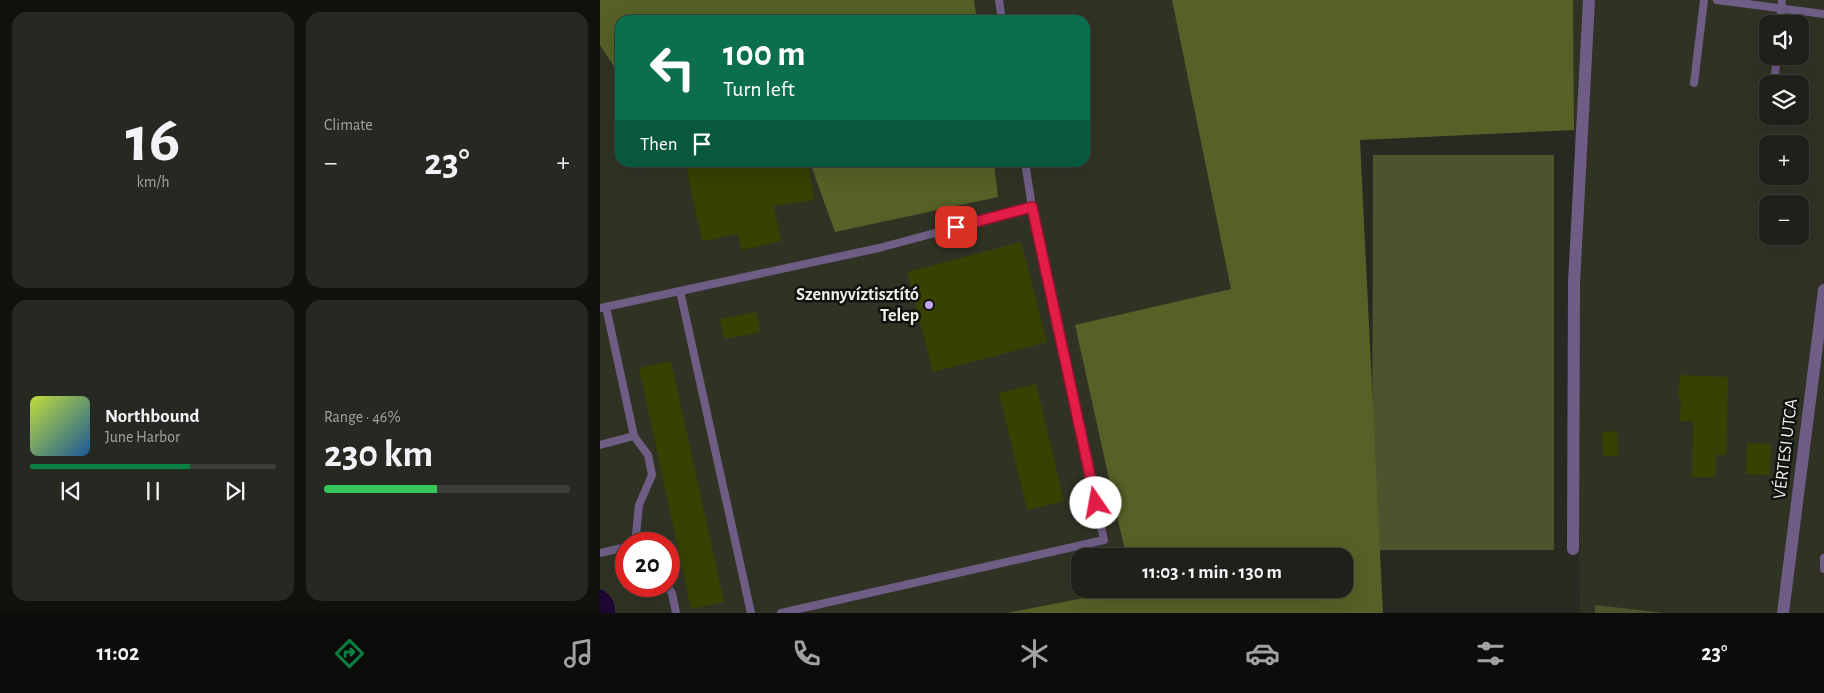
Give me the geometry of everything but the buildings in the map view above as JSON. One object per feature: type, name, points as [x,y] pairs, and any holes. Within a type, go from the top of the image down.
[{"type":"street","points":[[1573,549],[1574,283],[1589,0]]},
{"type":"street","name":"VÉRTESI UTCA","points":[[1783,613],[1824,290]]},
{"type":"lane","points":[[999,0],[1001,15]]},
{"type":"lane","points":[[1694,83],[1704,0]]},
{"type":"lane","points":[[1716,0],[1782,4],[1824,14]]},
{"type":"lane","points":[[781,613],[1104,540],[1032,207],[1026,167]]},
{"type":"lane","points":[[636,532],[639,505],[652,475],[648,455],[634,436],[603,308],[879,248],[1032,207]]},
{"type":"lane","points":[[680,291],[752,613]]},
{"type":"lane","points":[[600,445],[634,436]]},
{"type":"lane","points":[[600,553],[615,550]]},
{"type":"lane","points":[[1824,558],[1824,569]]},
{"type":"lane","points":[[673,597],[676,613]]},
{"type":"shaded area","points":[[974,0],[1172,0],[1231,289],[1075,326],[1124,548],[1071,548],[1071,598],[1083,598],[1007,613],[600,613],[600,45],[615,68],[615,167],[811,167],[835,231],[998,196],[994,167],[1090,167],[1090,15],[976,15]]},
{"type":"shaded area","points":[[1573,0],[1824,0],[1824,613],[1580,613]]},
{"type":"shaded area","points":[[600,589],[612,598],[615,613],[600,613]]},
{"type":"green space","points":[[600,0],[974,0],[976,15],[615,15],[615,68],[600,45]]},
{"type":"green space","points":[[1172,0],[1573,0],[1574,130],[1360,140],[1383,613],[1007,613],[1083,598],[1353,598],[1353,548],[1124,548],[1075,325],[1231,289]]},
{"type":"green space","points":[[1373,155],[1554,155],[1554,550],[1372,550]]},
{"type":"green space","points":[[811,167],[994,167],[998,197],[835,232]]},
{"type":"green space","points":[[1595,605],[1665,613],[1595,613]]},
{"type":"place","name":"Szennyvíztisztító Telep","points":[[929,305]]},
{"type":"route","points":[[956,227],[1032,207],[1096,503]]}]
